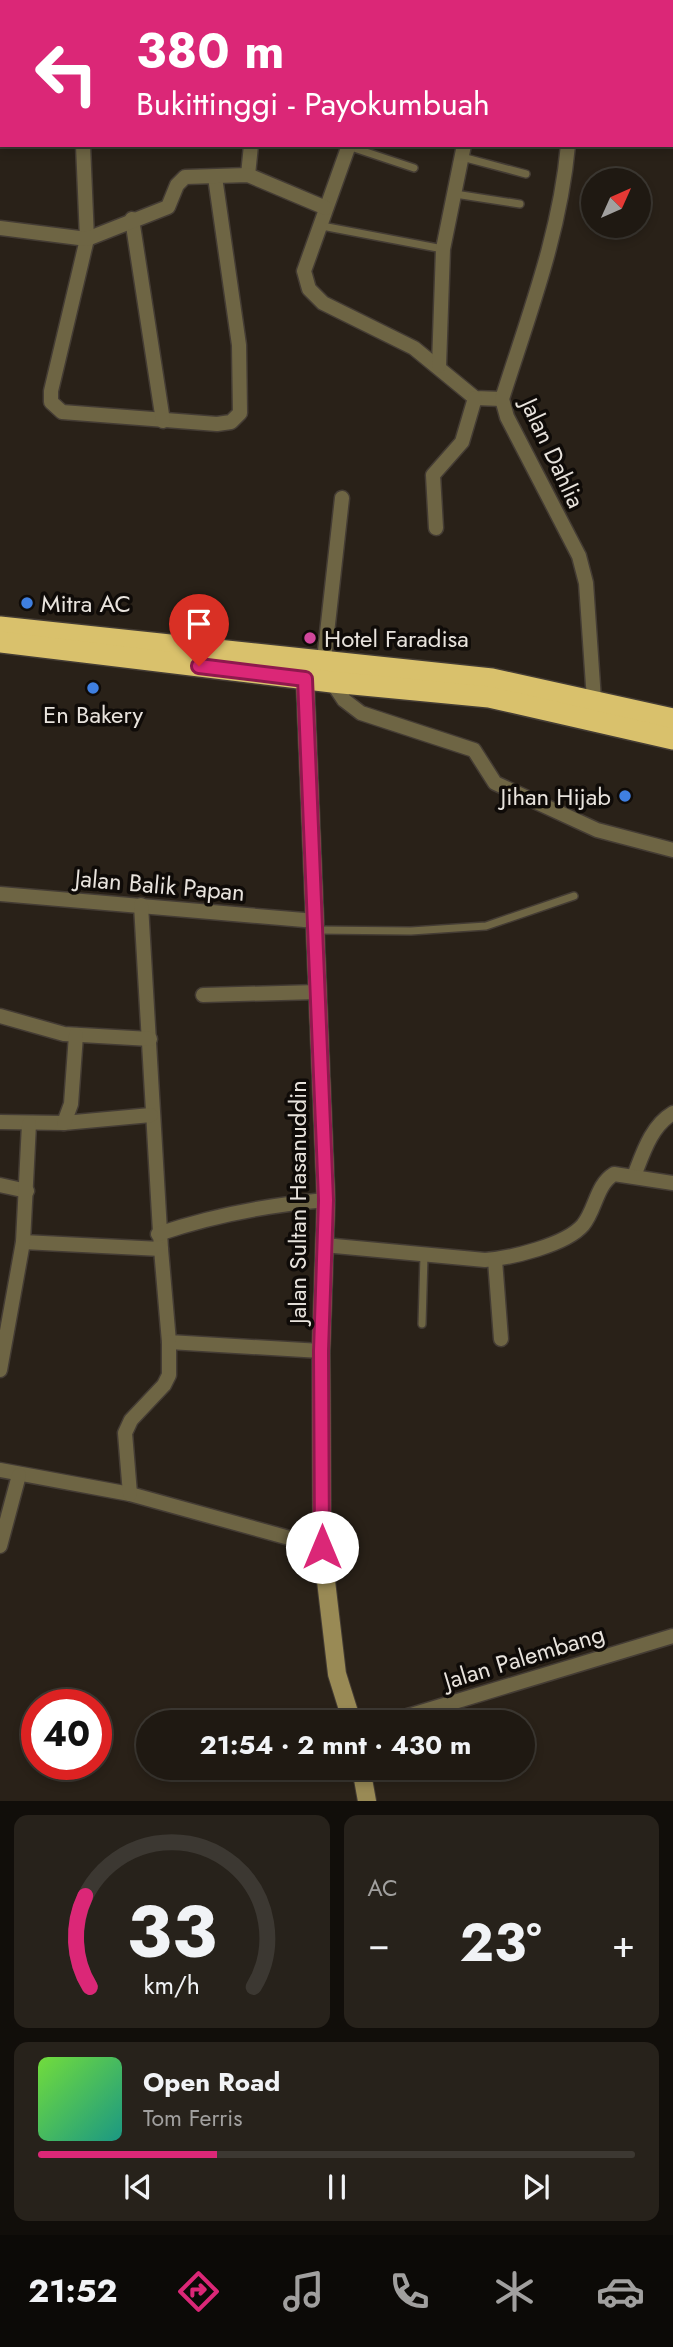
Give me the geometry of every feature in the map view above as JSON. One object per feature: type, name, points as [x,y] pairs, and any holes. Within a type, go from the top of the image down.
[{"type":"highway","points":[[0,627],[492,679],[673,719]]},
{"type":"highway","points":[[0,642],[305,679],[489,697],[673,739]]},
{"type":"street","points":[[83,147],[87,239],[51,391],[51,402],[62,412],[224,424],[240,414],[239,345],[215,177]]},
{"type":"street","points":[[248,175],[251,147]]},
{"type":"street","points":[[349,147],[304,271],[306,283],[313,295],[414,348],[475,398],[502,399]]},
{"type":"street","name":"Jalan Dahlia","points":[[568,147],[550,254],[502,399],[507,417],[579,556],[586,583],[594,700]]},
{"type":"street","points":[[439,366],[443,249],[463,151]]},
{"type":"street","points":[[0,228],[87,239],[168,207],[177,186],[185,177],[248,175],[326,208]]},
{"type":"street","points":[[132,219],[163,421]]},
{"type":"street","points":[[436,528],[433,475],[462,442],[475,398]]},
{"type":"street","points":[[324,660],[341,498]]},
{"type":"street","name":"Jalan Sultan Hasanuddin","points":[[305,679],[326,1200],[321,1351],[322,1547],[337,1674],[348,1710]]},
{"type":"street","points":[[332,682],[344,700],[361,713],[474,750],[495,783],[597,831],[673,850]]},
{"type":"street","name":"Jalan Balik Papan","points":[[0,894],[141,905],[316,926]]},
{"type":"street","points":[[130,1494],[125,1433],[131,1420],[164,1385],[169,1375],[169,1342],[158,1234],[141,905]]},
{"type":"street","points":[[203,995],[318,992]]},
{"type":"street","points":[[0,1016],[76,1035],[150,1039]]},
{"type":"street","points":[[64,1124],[71,1104],[76,1035]]},
{"type":"street","points":[[634,1176],[652,1135],[664,1118],[673,1113]]},
{"type":"street","points":[[0,1122],[64,1124],[151,1115]]},
{"type":"street","points":[[0,1370],[23,1242],[29,1124]]},
{"type":"street","points":[[324,1245],[425,1256],[495,1260],[547,1245],[583,1226],[606,1181],[619,1173],[673,1183]]},
{"type":"street","points":[[0,1185],[27,1191]]},
{"type":"street","points":[[158,1234],[212,1216],[264,1205],[326,1200]]},
{"type":"street","points":[[23,1242],[161,1249]]},
{"type":"street","points":[[495,1260],[501,1339]]},
{"type":"street","points":[[169,1342],[321,1351]]},
{"type":"street","points":[[0,1470],[130,1494],[322,1547]]},
{"type":"street","points":[[0,1546],[19,1475]]},
{"type":"street","name":"Jalan Palembang","points":[[428,1710],[673,1636]]},
{"type":"street","points":[[363,1780],[367,1801]]},
{"type":"lane","points":[[352,147],[414,168]]},
{"type":"lane","points":[[463,151],[526,174]]},
{"type":"lane","points":[[455,194],[520,204]]},
{"type":"lane","points":[[322,226],[443,249]]},
{"type":"lane","points":[[316,926],[411,931],[486,926],[574,896]]},
{"type":"lane","points":[[422,1324],[425,1256]]},
{"type":"place","name":"Mitra AC","points":[[27,603]]},
{"type":"place","name":"Hotel Faradisa","points":[[310,638]]},
{"type":"place","name":"En Bakery","points":[[93,688]]},
{"type":"place","name":"Jihan Hijab","points":[[625,796]]},
{"type":"route","points":[[199,666],[305,679],[326,1200],[321,1351],[322,1547]]}]
